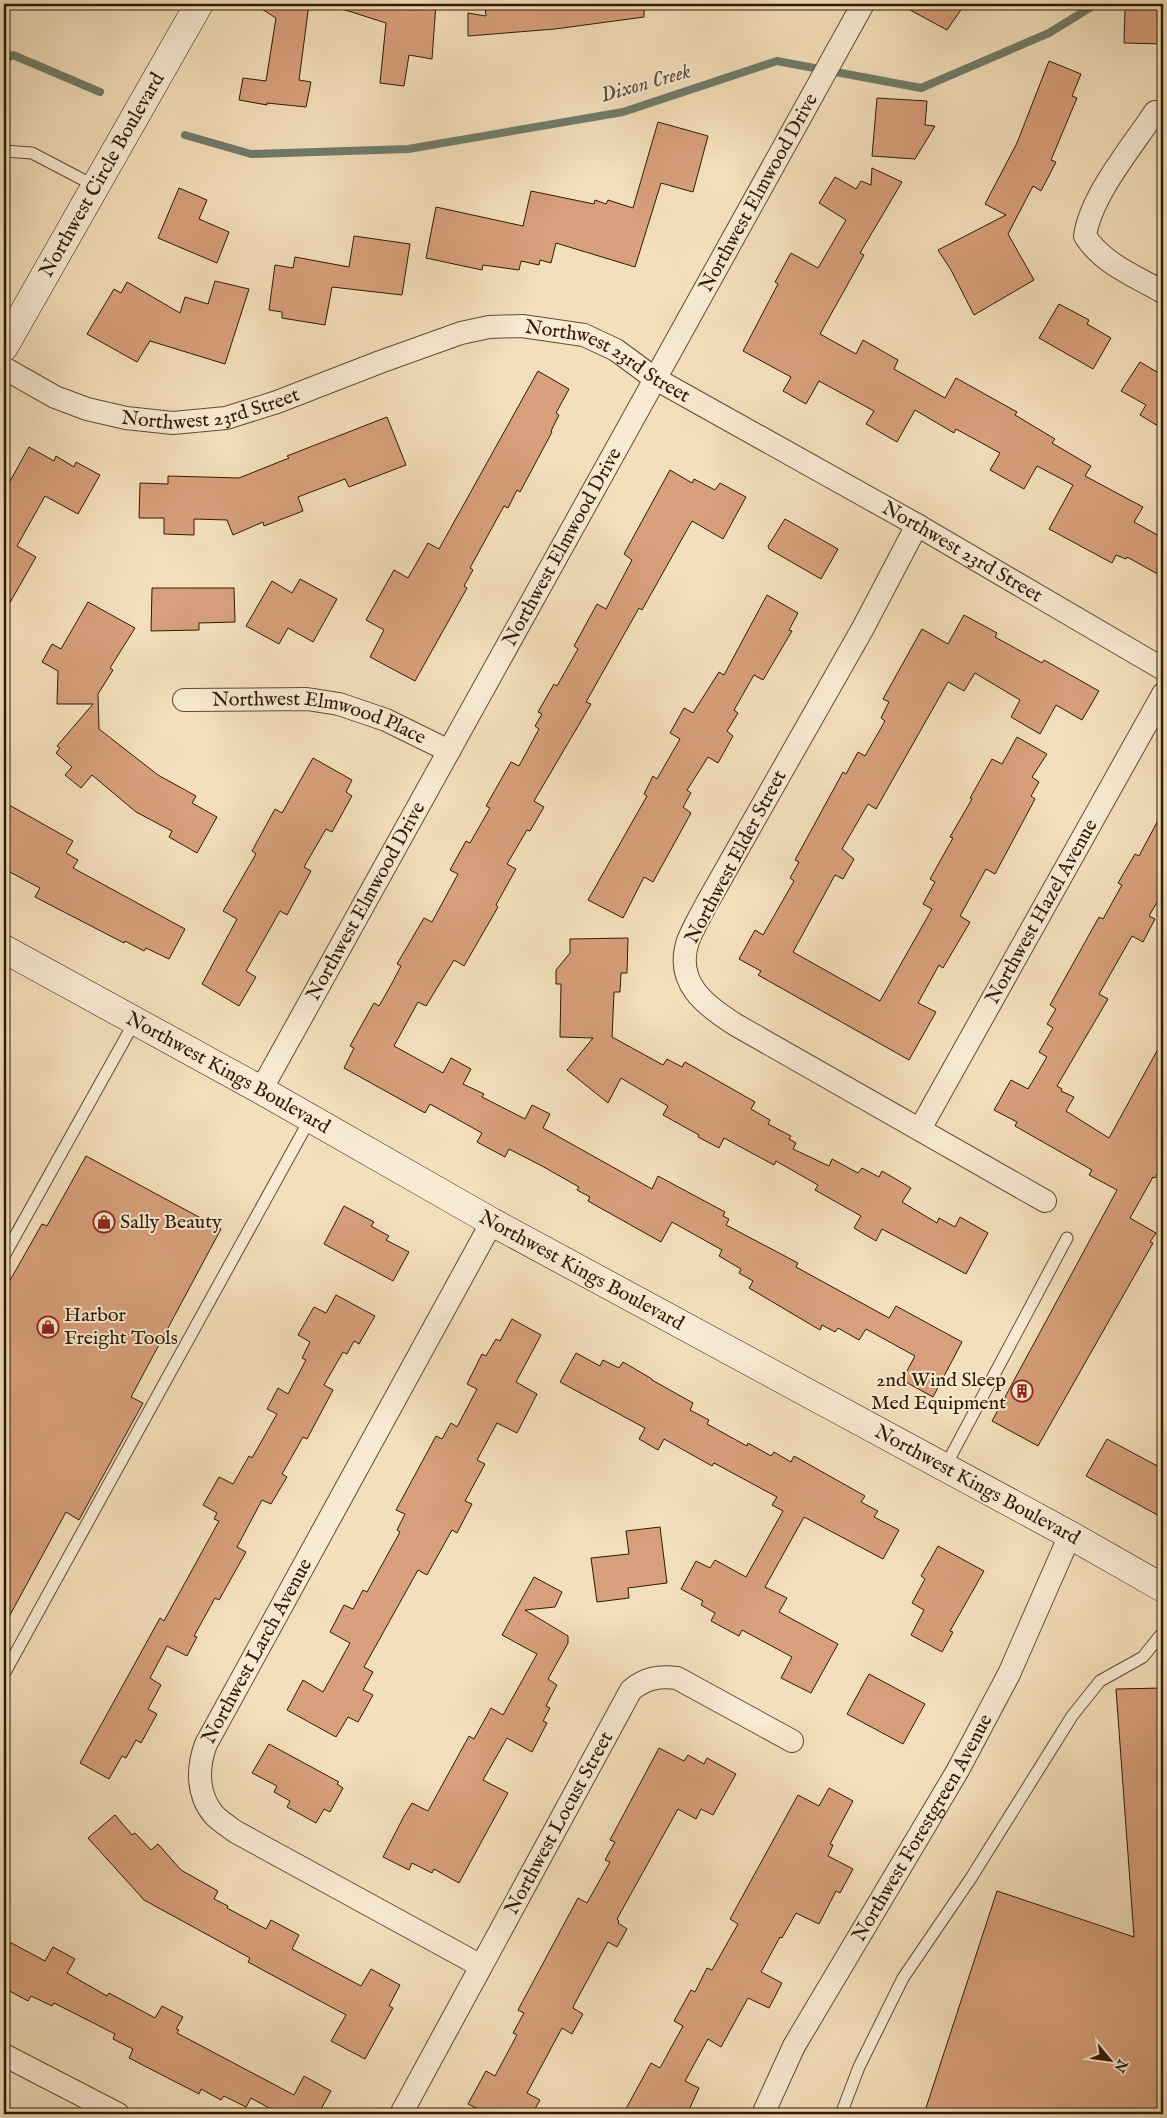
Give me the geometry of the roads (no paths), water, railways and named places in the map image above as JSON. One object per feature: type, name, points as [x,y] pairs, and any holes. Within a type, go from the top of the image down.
[{"type":"main road","name":"Northwest Circle Boulevard","points":[[4,347],[199,4]]},
{"type":"main road","name":"Northwest Kings Boulevard","points":[[4,949],[261,1090],[492,1222],[1070,1535],[1163,1588]]},
{"type":"street","name":"Northwest Elmwood Drive","points":[[261,1090],[859,10]]},
{"type":"street","points":[[1155,112],[1092,209],[1087,222],[1085,236],[1093,249],[1103,258],[1163,292]]},
{"type":"street","name":"Northwest 23rd Street","points":[[4,368],[55,397],[87,410],[126,418],[173,423],[226,418],[269,405],[452,336],[488,327],[522,326],[584,335],[616,350],[654,378],[917,525],[1163,670]]},
{"type":"street","name":"Northwest Elder Street","points":[[917,525],[863,628],[707,903],[688,942],[685,956],[688,977],[693,991],[708,1007],[736,1025],[1045,1202]]},
{"type":"street","name":"Northwest Hazel Avenue","points":[[920,1129],[1047,906],[1163,694]]},
{"type":"street","name":"Northwest Elmwood Place","points":[[184,700],[307,699],[339,704],[386,720],[449,752]]},
{"type":"street","name":"Northwest Larch Avenue","points":[[481,1966],[236,1832],[214,1815],[203,1795],[199,1773],[201,1758],[206,1744],[492,1222]]},
{"type":"street","name":"Northwest Forestgreen Avenue","points":[[763,2114],[794,2046],[958,1770],[1009,1674],[1070,1535]]},
{"type":"street","name":"Northwest Locust Street","points":[[401,2114],[631,1690],[641,1682],[659,1676],[677,1678],[792,1741]]},
{"type":"street","points":[[4,2055],[113,2113]]},
{"type":"lane","points":[[4,151],[32,153],[95,186]]},
{"type":"lane","points":[[4,1256],[134,1021]]},
{"type":"lane","points":[[4,1674],[310,1118]]},
{"type":"lane","points":[[945,1467],[1067,1238]]},
{"type":"lane","points":[[841,2114],[859,2067],[903,1978],[971,1878],[1072,1716],[1100,1682],[1143,1657],[1163,1632]]},
{"type":"waterway","name":"Dixon Creek","points":[[185,135],[251,154],[408,149],[623,112],[777,61],[921,88],[1049,33],[1096,4]]},
{"type":"waterway","name":"Dixon Creek","points":[[4,60],[13,55],[100,92]]},
{"type":"place","name":"Sally Beauty","points":[[104,1222]]},
{"type":"place","name":"Harbor Freight Tools","points":[[48,1327]]},
{"type":"place","name":"2nd Wind Sleep Med Equipment","points":[[1022,1391]]}]
